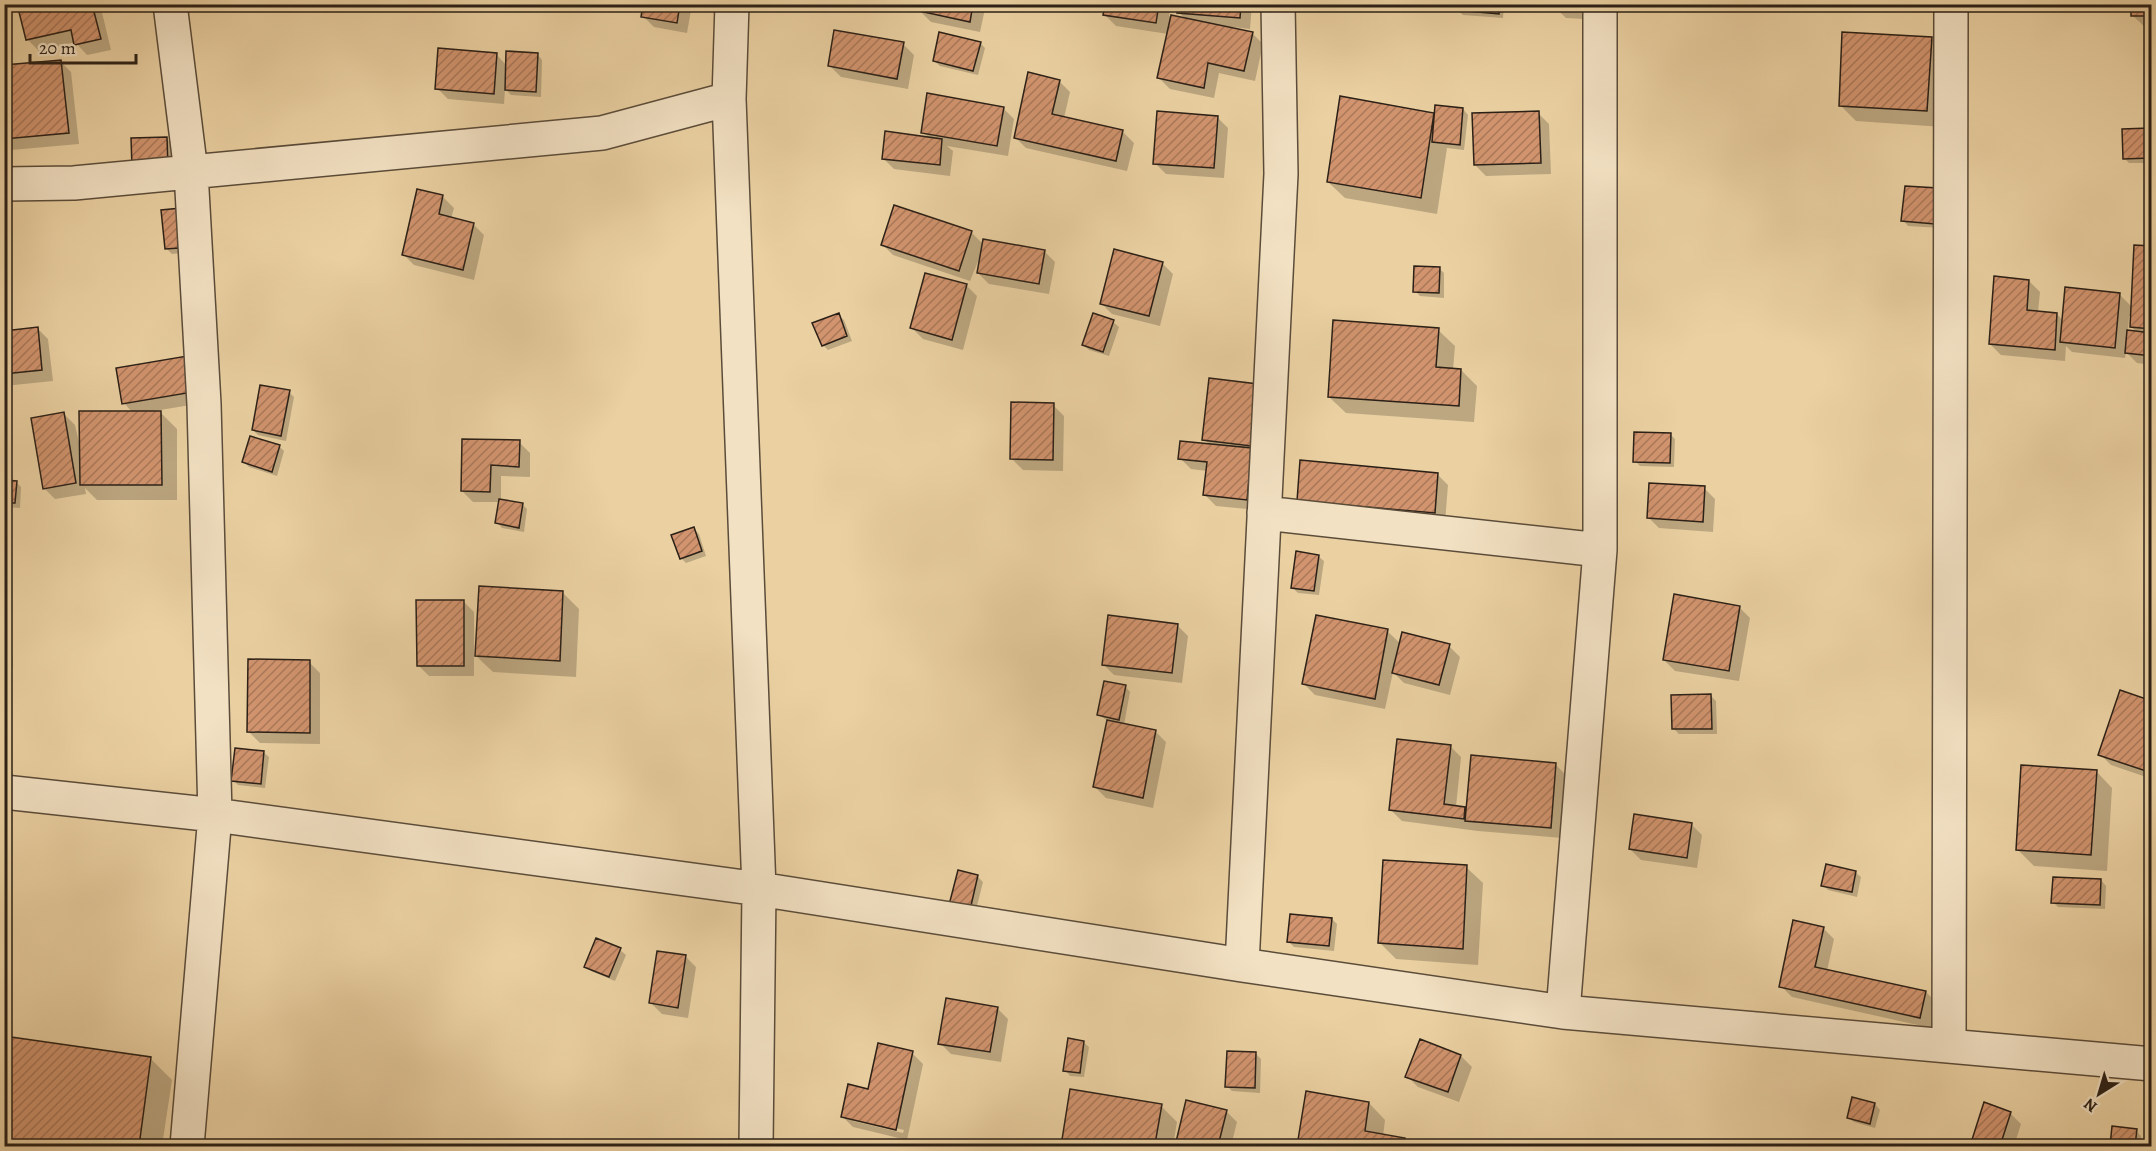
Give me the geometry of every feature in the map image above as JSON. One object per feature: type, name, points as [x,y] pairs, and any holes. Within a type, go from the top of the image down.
[{"type":"street","points":[[170,4],[191,172],[204,404],[215,815],[187,1146]]},
{"type":"street","points":[[732,4],[729,99],[759,889],[756,1146]]},
{"type":"street","points":[[1242,965],[1281,174],[1278,4]]},
{"type":"street","points":[[1563,1012],[1600,550],[1600,4]]},
{"type":"street","points":[[1948,1046],[1951,4]]},
{"type":"street","points":[[4,184],[74,183],[602,133],[729,99]]},
{"type":"street","points":[[1264,513],[1600,550]]},
{"type":"street","points":[[4,792],[215,815],[759,889],[1242,965],[1563,1012],[2151,1064]]},
{"type":"building","points":[[17,4],[92,4],[101,39],[74,45],[71,30],[26,40]]},
{"type":"building","points":[[643,4],[680,4],[677,23],[641,17]]},
{"type":"building","points":[[920,4],[973,4],[970,22],[919,11]]},
{"type":"building","points":[[1105,4],[1159,4],[1156,23],[1103,15]]},
{"type":"building","points":[[1178,4],[1241,4],[1240,18],[1177,13]]},
{"type":"building","points":[[1457,4],[1499,4],[1499,14],[1456,10]]},
{"type":"building","points":[[1553,4],[1592,4],[1592,9],[1553,7]]},
{"type":"building","points":[[2131,4],[2152,4],[2152,16],[2131,16]]},
{"type":"building","points":[[1171,15],[1253,32],[1244,71],[1208,63],[1204,88],[1157,78]]},
{"type":"building","points":[[834,30],[904,42],[897,79],[828,66]]},
{"type":"building","points":[[939,32],[981,42],[973,71],[933,61]]},
{"type":"building","points":[[1842,32],[1932,37],[1927,111],[1839,106]]},
{"type":"building","points":[[438,48],[497,53],[494,94],[435,89]]},
{"type":"building","points":[[506,51],[538,53],[536,92],[505,90]]},
{"type":"building","points":[[61,60],[69,133],[4,139],[4,65]]},
{"type":"building","points":[[1028,72],[1060,80],[1052,114],[1123,130],[1116,161],[1014,138]]},
{"type":"building","points":[[927,93],[1004,107],[997,146],[921,133]]},
{"type":"building","points":[[1340,96],[1434,113],[1421,198],[1327,182]]},
{"type":"building","points":[[1435,105],[1463,108],[1460,145],[1432,142]]},
{"type":"building","points":[[1157,111],[1218,116],[1214,168],[1153,164]]},
{"type":"building","points":[[1539,111],[1541,163],[1474,165],[1472,113]]},
{"type":"building","points":[[2149,128],[2150,158],[2123,159],[2122,129]]},
{"type":"building","points":[[885,131],[942,139],[940,165],[882,159]]},
{"type":"building","points":[[167,137],[168,167],[132,168],[131,138]]},
{"type":"building","points":[[1905,186],[1938,188],[1935,224],[1901,221]]},
{"type":"building","points":[[417,189],[443,195],[439,214],[474,223],[463,270],[402,255]]},
{"type":"building","points":[[894,205],[972,231],[959,271],[881,245]]},
{"type":"building","points":[[191,207],[195,247],[165,249],[161,210]]},
{"type":"building","points":[[983,239],[1045,250],[1039,284],[977,273]]},
{"type":"building","points":[[2134,245],[2152,246],[2152,329],[2130,327]]},
{"type":"building","points":[[1114,249],[1163,262],[1149,316],[1100,304]]},
{"type":"building","points":[[1414,266],[1440,267],[1439,293],[1413,292]]},
{"type":"building","points":[[925,273],[967,284],[952,340],[910,328]]},
{"type":"building","points":[[1994,276],[2029,280],[2027,310],[2057,313],[2055,350],[1989,344]]},
{"type":"building","points":[[2065,287],[2120,293],[2115,348],[2060,342]]},
{"type":"building","points":[[839,313],[847,336],[822,346],[812,323]]},
{"type":"building","points":[[1093,313],[1114,320],[1103,352],[1082,345]]},
{"type":"building","points":[[1333,320],[1439,328],[1436,367],[1461,369],[1459,406],[1328,397]]},
{"type":"building","points":[[38,327],[42,370],[4,374],[4,331]]},
{"type":"building","points":[[2127,330],[2152,333],[2152,356],[2125,353]]},
{"type":"building","points":[[193,355],[199,391],[122,404],[116,368]]},
{"type":"building","points":[[1209,378],[1258,384],[1251,446],[1202,440]]},
{"type":"building","points":[[260,385],[290,390],[281,436],[252,430]]},
{"type":"building","points":[[1011,402],[1054,403],[1053,460],[1010,459]]},
{"type":"building","points":[[79,411],[161,411],[162,485],[80,485]]},
{"type":"building","points":[[64,412],[76,483],[43,489],[31,418]]},
{"type":"building","points":[[1634,432],[1671,433],[1670,463],[1633,462]]},
{"type":"building","points":[[250,436],[280,445],[272,472],[242,462]]},
{"type":"building","points":[[462,439],[520,440],[519,467],[491,465],[490,492],[461,491]]},
{"type":"building","points":[[1180,441],[1252,448],[1247,500],[1203,495],[1207,462],[1178,459]]},
{"type":"building","points":[[1300,460],[1438,473],[1435,513],[1297,501]]},
{"type":"building","points":[[4,480],[17,481],[15,503],[4,503]]},
{"type":"building","points":[[1649,483],[1705,486],[1703,522],[1647,518]]},
{"type":"building","points":[[499,499],[523,503],[519,528],[495,523]]},
{"type":"building","points":[[694,527],[702,551],[680,559],[671,535]]},
{"type":"building","points":[[1296,551],[1319,555],[1314,591],[1291,588]]},
{"type":"building","points":[[479,586],[563,591],[560,661],[475,656]]},
{"type":"building","points":[[1674,594],[1740,606],[1729,671],[1663,660]]},
{"type":"building","points":[[416,600],[464,600],[464,666],[417,666]]},
{"type":"building","points":[[1108,615],[1178,624],[1172,673],[1102,665]]},
{"type":"building","points":[[1316,615],[1388,629],[1375,699],[1302,684]]},
{"type":"building","points":[[1402,632],[1450,644],[1439,685],[1392,673]]},
{"type":"building","points":[[248,659],[310,660],[310,733],[247,732]]},
{"type":"building","points":[[1104,681],[1126,685],[1119,720],[1097,715]]},
{"type":"building","points":[[2120,690],[2152,701],[2152,773],[2098,755]]},
{"type":"building","points":[[1711,694],[1712,729],[1672,729],[1671,695]]},
{"type":"building","points":[[1107,720],[1156,730],[1143,798],[1093,787]]},
{"type":"building","points":[[1397,739],[1451,745],[1444,804],[1465,807],[1464,819],[1389,810]]},
{"type":"building","points":[[235,748],[264,751],[261,784],[231,781]]},
{"type":"building","points":[[1471,755],[1556,763],[1551,828],[1465,821]]},
{"type":"building","points":[[2021,765],[2097,770],[2091,855],[2016,850]]},
{"type":"building","points":[[1634,814],[1692,823],[1687,858],[1629,849]]},
{"type":"building","points":[[1383,860],[1467,865],[1463,949],[1378,943]]},
{"type":"building","points":[[1826,864],[1856,871],[1852,892],[1821,886]]},
{"type":"building","points":[[958,870],[978,875],[970,910],[949,905]]},
{"type":"building","points":[[2053,877],[2101,879],[2100,905],[2051,903]]},
{"type":"building","points":[[1290,914],[1332,918],[1329,946],[1287,942]]},
{"type":"building","points":[[1793,920],[1824,927],[1815,967],[1926,991],[1920,1018],[1779,987]]},
{"type":"building","points":[[596,938],[621,948],[609,977],[584,967]]},
{"type":"building","points":[[657,951],[686,955],[678,1008],[649,1003]]},
{"type":"building","points":[[946,998],[998,1007],[990,1052],[938,1044]]},
{"type":"building","points":[[4,1036],[151,1057],[139,1146],[4,1146]]},
{"type":"building","points":[[1068,1038],[1084,1041],[1080,1073],[1063,1071]]},
{"type":"building","points":[[1420,1039],[1461,1055],[1448,1092],[1405,1077]]},
{"type":"building","points":[[878,1043],[913,1051],[896,1130],[841,1117],[848,1084],[868,1089]]},
{"type":"building","points":[[1227,1051],[1256,1052],[1255,1088],[1225,1087]]},
{"type":"building","points":[[1070,1089],[1162,1104],[1155,1144],[1170,1146],[1061,1146]]},
{"type":"building","points":[[1306,1091],[1369,1102],[1365,1131],[1405,1138],[1404,1146],[1297,1146]]},
{"type":"building","points":[[1852,1097],[1875,1103],[1870,1124],[1847,1118]]},
{"type":"building","points":[[1186,1100],[1227,1110],[1218,1146],[1175,1146]]},
{"type":"building","points":[[1984,1102],[2011,1112],[2000,1146],[1970,1146]]},
{"type":"building","points":[[2112,1126],[2137,1129],[2135,1146],[2110,1146]]}]
